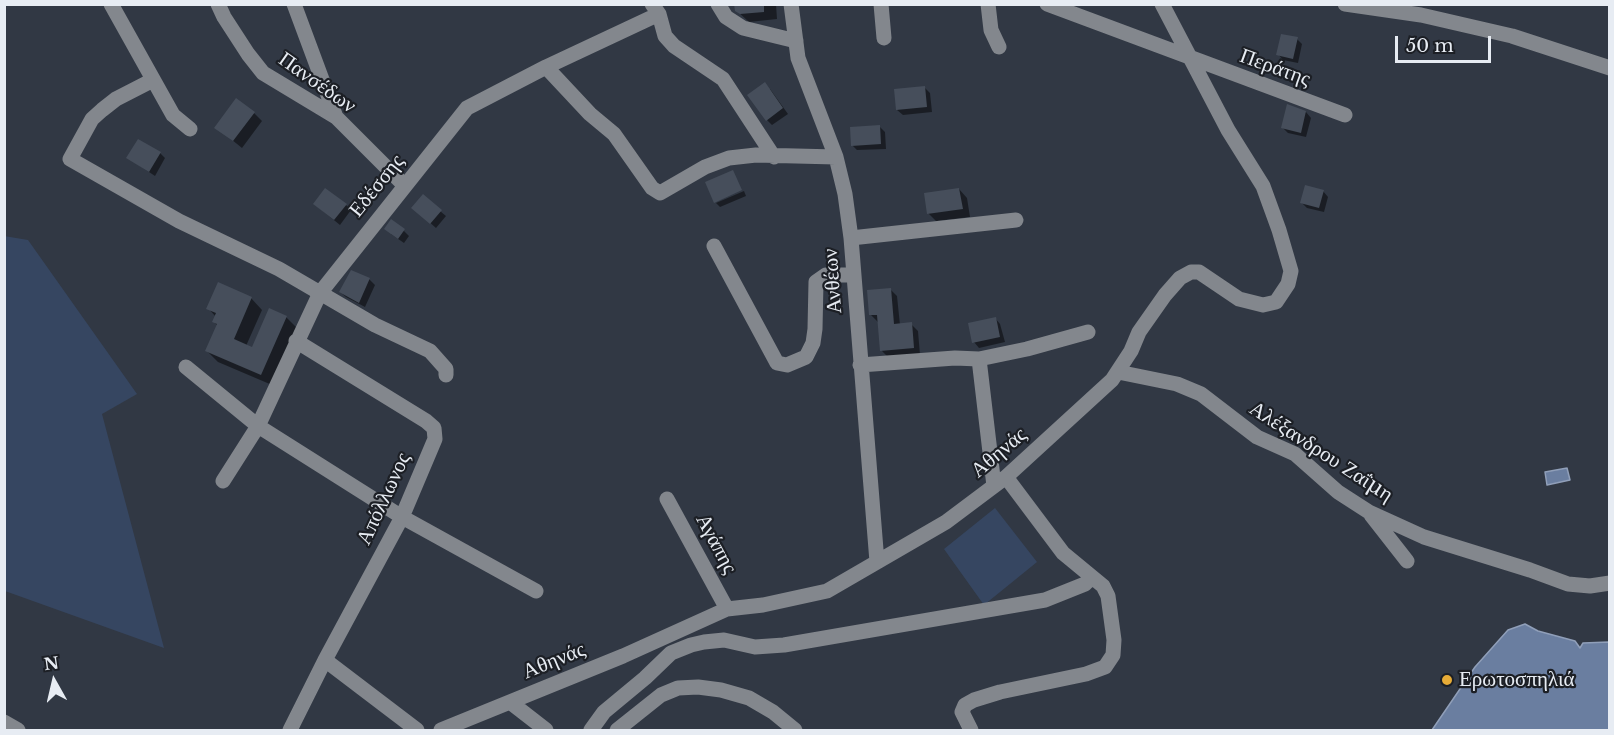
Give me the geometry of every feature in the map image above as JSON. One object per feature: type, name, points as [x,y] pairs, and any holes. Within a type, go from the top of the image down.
[{"type":"street","points":[[111,4],[173,115],[190,129]]},
{"type":"street","name":"Πανσέδων","points":[[218,4],[248,54],[263,73],[336,117],[405,186]]},
{"type":"street","points":[[294,4],[336,117]]},
{"type":"street","points":[[718,4],[726,17],[743,28],[796,41]]},
{"type":"street","name":"Ανθέων","points":[[791,4],[798,58],[836,157],[845,194],[851,238],[877,562]]},
{"type":"street","points":[[880,4],[884,38]]},
{"type":"street","points":[[988,4],[992,30],[999,47]]},
{"type":"street","name":"Περάτης","points":[[1047,4],[1191,60],[1345,115]]},
{"type":"street","points":[[1161,4],[1191,60]]},
{"type":"street","points":[[1345,4],[1421,15],[1512,36],[1610,68]]},
{"type":"street","points":[[656,9],[665,36],[674,46],[723,79],[774,156]]},
{"type":"street","name":"Εδέσσης","points":[[223,481],[258,426],[320,293],[467,108],[656,9]]},
{"type":"street","name":"Αθηνάς","points":[[441,730],[623,656],[727,609],[763,605],[828,591],[946,522],[1000,481],[1112,380],[1139,332],[1165,295],[1180,278],[1191,272],[1199,272],[1239,299],[1263,305],[1275,302],[1283,293],[1292,271],[1286,248],[1263,186],[1228,130],[1191,60]]},
{"type":"street","points":[[546,67],[590,114],[614,134],[652,188],[660,193],[705,167],[729,158],[756,155],[836,157]]},
{"type":"street","points":[[153,80],[116,99],[92,119],[70,159],[179,222],[279,269],[375,325],[430,351],[446,369],[446,375]]},
{"type":"street","points":[[851,238],[1016,220]]},
{"type":"street","points":[[714,246],[777,363],[787,365],[806,357],[813,343],[816,282],[826,275],[853,275]]},
{"type":"street","points":[[860,365],[955,358],[979,359],[1027,349],[1088,332]]},
{"type":"street","name":"Απόλλωνος","points":[[290,730],[402,517],[435,439],[434,428],[296,341]]},
{"type":"street","points":[[971,730],[962,712],[965,705],[999,692],[1086,674],[1105,667],[1113,655],[1114,640],[1108,596],[1103,586],[1063,553],[1000,481],[979,359]]},
{"type":"street","points":[[186,367],[258,426],[402,517],[536,591]]},
{"type":"street","name":"Αλέξανδρου Ζαΐμη","points":[[1118,372],[1177,384],[1201,394],[1257,437],[1295,454],[1338,492],[1369,512],[1425,537],[1530,570],[1555,581],[1590,586],[1610,583]]},
{"type":"street","name":"Αγάπης","points":[[668,499],[727,609]]},
{"type":"street","points":[[1369,512],[1407,561]]},
{"type":"street","points":[[591,730],[604,712],[671,653],[691,645],[724,640],[755,647],[784,645],[1045,600],[1085,584],[1092,577]]},
{"type":"street","points":[[325,660],[417,730]]},
{"type":"street","points":[[616,730],[661,695],[678,688],[698,687],[721,690],[749,698],[773,712],[795,730]]},
{"type":"street","points":[[510,702],[546,730]]},
{"type":"street","points":[[4,722],[18,730]]},
{"type":"shaded area","points":[[4,236],[28,240],[137,394],[102,414],[164,648],[5,591]]},
{"type":"shaded area","points":[[1567,468],[1570,480],[1547,485],[1545,472]]},
{"type":"shaded area","points":[[995,508],[1037,562],[984,605],[944,549]]},
{"type":"shaded area","points":[[1525,624],[1538,631],[1575,641],[1580,648],[1583,643],[1609,642],[1609,730],[1432,730],[1475,667],[1508,630]]},
{"type":"building","points":[[734,4],[764,4],[764,12],[740,14],[735,11]]},
{"type":"building","points":[[1281,34],[1298,37],[1293,59],[1276,55]]},
{"type":"building","points":[[765,82],[783,108],[766,121],[747,95]]},
{"type":"building","points":[[925,86],[927,107],[896,110],[894,89]]},
{"type":"building","points":[[236,98],[255,112],[233,141],[214,128]]},
{"type":"building","points":[[1287,104],[1306,111],[1301,133],[1281,128]]},
{"type":"building","points":[[880,125],[881,144],[851,146],[850,127]]},
{"type":"building","points":[[138,139],[161,152],[149,172],[126,158]]},
{"type":"building","points":[[733,170],[742,190],[714,203],[705,182]]},
{"type":"building","points":[[1305,185],[1324,190],[1319,208],[1300,203]]},
{"type":"building","points":[[325,188],[347,204],[334,220],[313,204]]},
{"type":"building","points":[[959,188],[963,209],[927,214],[924,193]]},
{"type":"building","points":[[423,194],[442,210],[430,224],[411,208]]},
{"type":"building","points":[[391,219],[405,229],[398,239],[384,229]]},
{"type":"building","points":[[351,270],[370,278],[359,303],[339,292]]},
{"type":"building","points":[[218,282],[252,297],[234,339],[252,347],[269,308],[287,316],[261,375],[205,351],[217,324],[212,322],[216,313],[206,309]]},
{"type":"building","points":[[891,288],[894,324],[912,322],[914,348],[880,351],[877,315],[869,315],[867,290]]},
{"type":"building","points":[[996,317],[1000,337],[972,343],[968,323]]},
{"type":"place","name":"Ερωτοσπηλιά","points":[[1447,680]]}]
